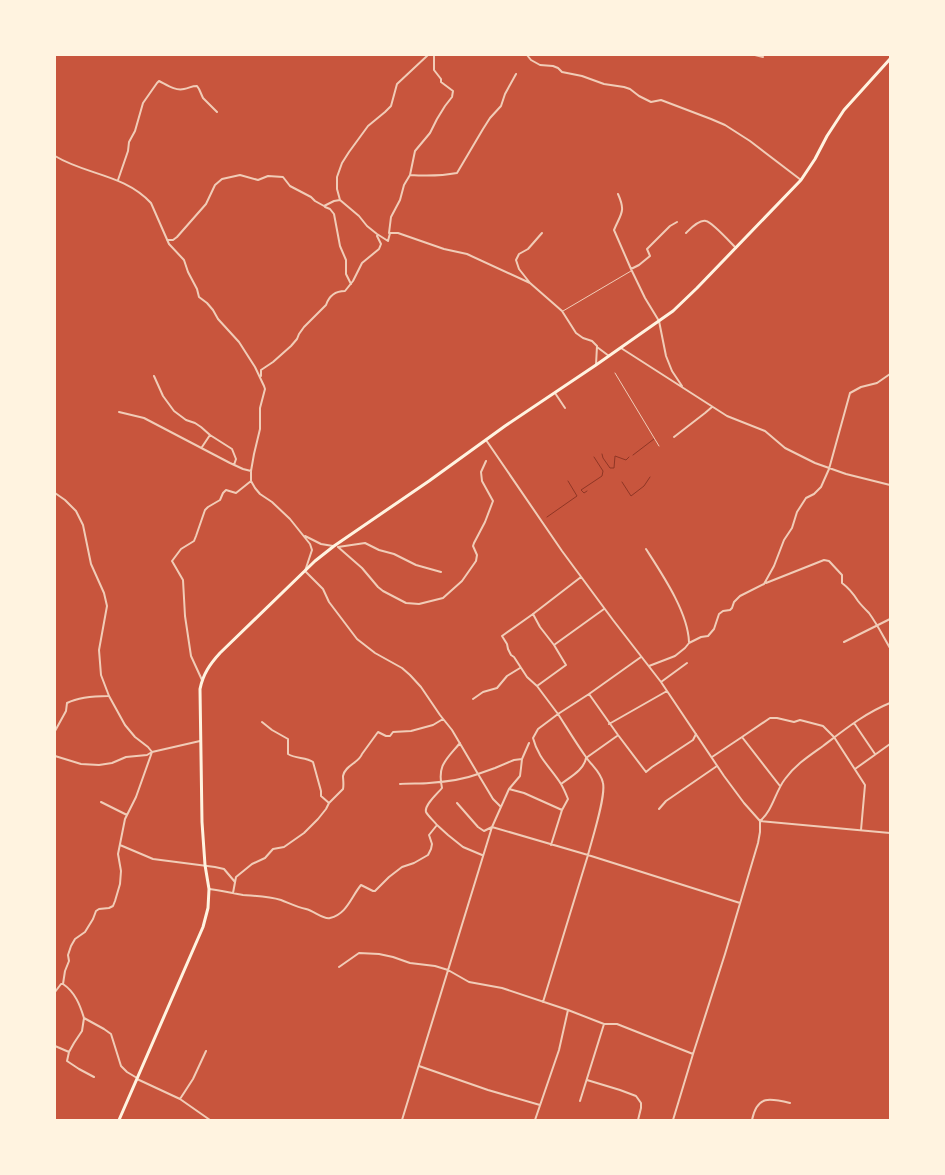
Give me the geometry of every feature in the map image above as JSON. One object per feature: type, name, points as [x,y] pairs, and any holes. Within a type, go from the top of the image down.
[{"type":"main road","points":[[119,1120],[203,928],[208,908],[202,822],[200,689],[202,680],[210,665],[220,652],[305,571],[336,547],[505,426],[621,348],[684,302],[801,180],[816,159],[826,136],[840,116],[890,58]]},
{"type":"street","points":[[388,240],[367,226],[359,216],[340,200],[336,189],[337,177],[349,152],[368,126],[391,106],[397,84],[428,55]]},
{"type":"street","points":[[388,240],[391,217],[410,175],[415,151],[430,133],[436,119],[452,97],[453,91],[441,82],[441,79],[434,70],[434,55]]},
{"type":"street","points":[[527,55],[531,60],[540,65],[553,66],[562,72],[582,76],[604,84],[624,87],[651,102],[661,100],[711,119],[750,141],[801,180]]},
{"type":"street","points":[[755,55],[763,58]]},
{"type":"street","points":[[410,175],[445,176],[457,173],[490,118],[502,106],[505,94],[516,74]]},
{"type":"street","points":[[118,180],[143,103],[156,83],[159,81],[178,90],[197,86],[203,98],[217,112]]},
{"type":"street","points":[[55,156],[67,163],[118,180],[138,191],[151,203],[169,244],[184,260],[199,297],[207,303],[218,319],[240,342],[255,367],[265,389],[260,408],[260,430],[251,471],[251,481],[255,488],[290,519],[307,540],[312,550],[305,571],[323,589],[329,602],[357,639],[375,653],[402,668],[421,687],[442,719],[452,730],[493,799],[501,808]]},
{"type":"street","points":[[167,240],[173,240],[177,237],[206,204],[215,185],[222,179],[240,175],[258,180],[268,176],[283,178],[290,186],[330,209],[334,214],[340,246],[346,260],[346,274],[351,284]]},
{"type":"street","points":[[618,194],[623,210],[614,230],[645,298],[659,321],[666,356],[672,371],[682,387]]},
{"type":"street","points":[[324,206],[334,200],[340,200]]},
{"type":"street","points":[[686,233],[699,222],[707,221],[736,248]]},
{"type":"street","points":[[632,270],[650,256],[647,249],[670,226],[677,222]]},
{"type":"street","points":[[388,240],[390,232],[398,233],[444,249],[467,254],[530,283]]},
{"type":"street","points":[[542,233],[528,249],[519,254],[516,260],[519,269],[530,283],[562,311],[576,333],[592,341],[609,356]]},
{"type":"street","points":[[261,381],[261,370],[291,346],[302,330],[326,305],[332,294],[345,291],[362,263],[379,249],[381,244],[377,234]]},
{"type":"street","points":[[596,346],[596,365]]},
{"type":"street","points":[[621,348],[727,416],[766,431],[785,448],[829,468],[890,485]]},
{"type":"street","points":[[764,584],[774,566],[784,540],[792,528],[797,512],[806,498],[814,494],[821,487],[829,468],[850,393],[861,387],[876,383],[890,374]]},
{"type":"street","points":[[154,376],[163,396],[174,411],[186,420],[202,427],[232,450],[236,459],[234,465]]},
{"type":"street","points":[[555,393],[565,408]]},
{"type":"street","points":[[674,437],[706,414],[712,407]]},
{"type":"street","points":[[119,412],[144,418],[234,465],[251,471]]},
{"type":"street","points":[[201,448],[210,435]]},
{"type":"street","points":[[486,440],[580,577],[661,682],[717,766],[744,803],[760,821],[758,843],[673,1120]]},
{"type":"street","points":[[336,547],[362,568],[378,587],[406,603],[419,604],[443,598],[462,581],[476,561],[477,555],[474,543],[493,502],[482,480],[481,472],[486,461]]},
{"type":"street","points":[[202,680],[191,656],[185,616],[183,580],[172,561],[181,549],[194,541],[205,510],[220,500],[226,490],[236,493],[251,481]]},
{"type":"street","points":[[55,494],[65,500],[76,511],[82,525],[91,564],[104,593],[107,606],[99,650],[101,675],[109,696],[125,726],[152,752]]},
{"type":"street","points":[[300,532],[321,544],[336,547],[365,542],[379,550],[394,554],[416,565],[441,572]]},
{"type":"street","points":[[646,549],[664,576],[679,607],[686,626],[689,643]]},
{"type":"street","points":[[648,667],[676,656],[689,643],[708,636],[714,629],[719,614],[730,610],[740,596],[764,584],[824,560],[829,561],[842,575],[842,583],[850,589],[863,605],[890,648]]},
{"type":"street","points":[[544,1002],[588,855],[600,808],[603,782],[599,773],[586,758],[558,714],[509,652],[502,636],[580,577]]},
{"type":"street","points":[[554,645],[604,608]]},
{"type":"street","points":[[533,614],[566,665],[537,686]]},
{"type":"street","points":[[844,642],[890,619]]},
{"type":"street","points":[[551,845],[562,810],[568,799],[560,784],[541,758],[533,738],[538,729],[558,714],[641,657]]},
{"type":"street","points":[[661,682],[687,663]]},
{"type":"street","points":[[473,699],[483,692],[497,688],[507,676],[521,668]]},
{"type":"street","points":[[609,724],[667,691]]},
{"type":"street","points":[[589,694],[609,724],[646,772],[692,740],[696,734]]},
{"type":"street","points":[[55,731],[66,711],[67,703],[88,697],[109,696]]},
{"type":"street","points":[[760,821],[767,815],[780,786],[797,765],[854,723],[874,710],[890,703]]},
{"type":"street","points":[[712,757],[770,718],[794,722],[800,720],[823,726],[834,737],[865,785],[861,830]]},
{"type":"street","points":[[233,893],[236,877],[252,864],[265,858],[273,848],[284,847],[304,833],[318,819],[329,803],[344,789],[343,774],[351,764],[360,760],[362,754],[378,732],[390,736],[393,732],[410,731],[433,725],[442,719]]},
{"type":"street","points":[[262,722],[288,739],[288,754],[313,762],[321,796],[329,803]]},
{"type":"street","points":[[854,723],[875,755]]},
{"type":"street","points":[[560,784],[582,768],[586,758],[618,735]]},
{"type":"street","points":[[742,737],[780,786]]},
{"type":"street","points":[[55,756],[81,764],[100,765],[112,763],[126,757],[147,755],[152,752],[200,741]]},
{"type":"street","points":[[460,743],[442,765],[440,773],[442,788],[426,808],[426,812],[437,825],[463,847],[483,855]]},
{"type":"street","points":[[402,1120],[492,827],[509,790],[520,776],[522,759],[529,743]]},
{"type":"street","points":[[855,769],[890,744]]},
{"type":"street","points":[[55,992],[63,984],[69,961],[70,946],[75,939],[85,932],[96,911],[113,906],[120,884],[121,870],[118,854],[127,815],[136,797],[152,752]]},
{"type":"street","points":[[400,784],[427,784],[462,778],[522,759]]},
{"type":"street","points":[[659,809],[666,801],[717,766]]},
{"type":"street","points":[[509,790],[524,793],[562,810]]},
{"type":"street","points":[[101,802],[127,815]]},
{"type":"street","points":[[458,803],[481,830],[484,831],[492,827],[740,903]]},
{"type":"street","points":[[760,821],[890,833]]},
{"type":"street","points":[[208,889],[281,900],[329,919],[343,911],[361,886],[375,891],[389,876],[402,867],[414,864],[428,855],[432,844],[429,835],[437,825]]},
{"type":"street","points":[[120,846],[153,859],[224,869],[234,882]]},
{"type":"street","points":[[339,967],[360,953],[379,954],[426,964],[448,970],[469,982],[502,988],[604,1024],[617,1024],[693,1054]]},
{"type":"street","points":[[63,984],[73,993],[78,1001],[84,1018],[82,1031],[69,1052],[67,1059],[68,1062],[79,1070],[94,1077]]},
{"type":"street","points":[[536,1120],[559,1050],[568,1010]]},
{"type":"street","points":[[84,1018],[111,1034],[122,1068],[126,1072],[180,1099],[210,1120]]},
{"type":"street","points":[[580,1101],[604,1024]]},
{"type":"street","points":[[55,1046],[69,1052]]},
{"type":"street","points":[[180,1099],[193,1079],[206,1051]]},
{"type":"street","points":[[418,1066],[540,1105]]},
{"type":"street","points":[[587,1080],[620,1090],[638,1098],[641,1103],[638,1120]]},
{"type":"street","points":[[752,1120],[755,1109],[760,1102],[770,1099],[790,1104]]},
{"type":"lane","points":[[562,311],[632,270]]},
{"type":"lane","points":[[615,373],[659,446]]},
{"type":"waterway","points":[[633,455],[654,439]]},
{"type":"waterway","points":[[602,454],[610,468],[614,468],[615,456],[626,460],[629,457]]},
{"type":"waterway","points":[[587,491],[584,493],[581,490],[602,476],[603,471],[594,457]]},
{"type":"waterway","points":[[622,482],[631,496],[644,486],[650,477]]},
{"type":"waterway","points":[[547,517],[577,496],[568,481]]}]
